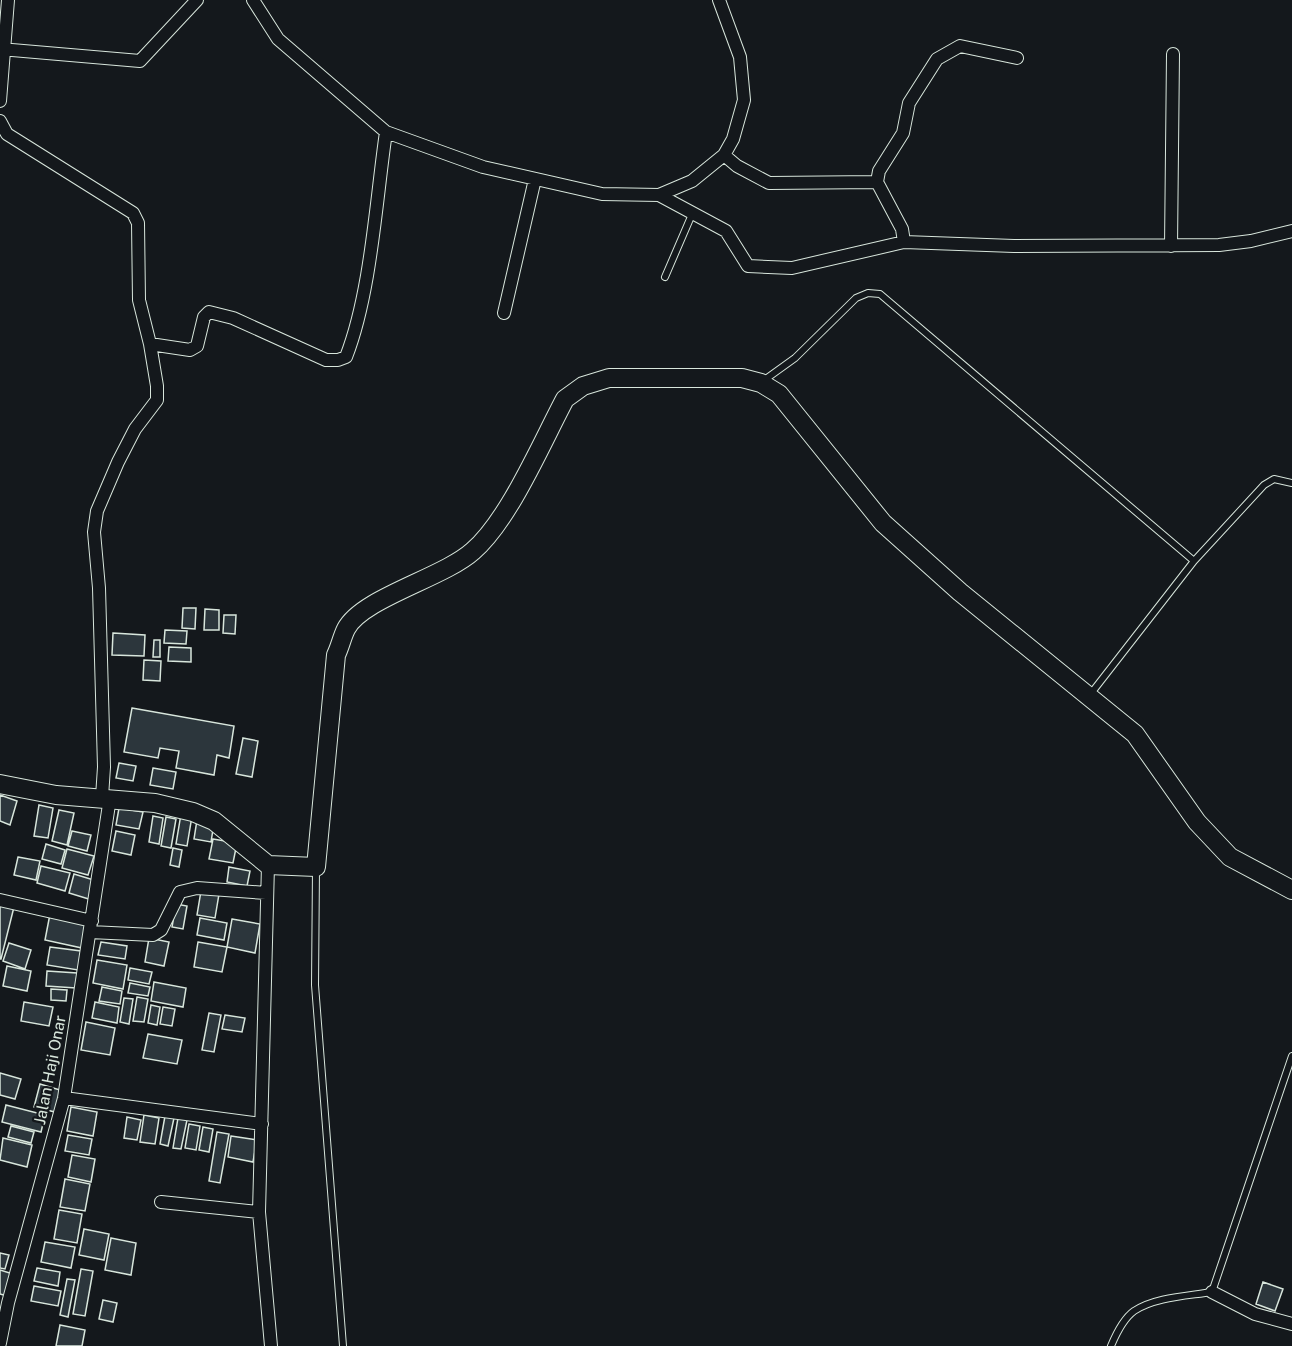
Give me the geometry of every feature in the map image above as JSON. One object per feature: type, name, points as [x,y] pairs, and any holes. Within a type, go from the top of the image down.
[{"type":"street","points":[[0,100],[8,0]]},
{"type":"street","points":[[3,49],[140,61],[196,0]]},
{"type":"street","points":[[253,0],[278,39],[386,132],[483,167],[602,194],[659,195],[692,182],[724,155],[733,139],[744,100],[740,57],[719,0]]},
{"type":"street","points":[[904,242],[902,229],[877,182],[879,171],[903,133],[909,103],[937,59],[960,46],[1017,58]]},
{"type":"street","points":[[1171,246],[1173,54]]},
{"type":"street","name":"Jalan Haji Onar","points":[[0,121],[7,134],[133,213],[139,233],[139,300],[157,386],[157,400],[135,429],[97,512],[94,532],[99,588],[106,798],[91,927],[64,1098],[4,1302],[0,1343]]},
{"type":"street","points":[[150,344],[190,350],[197,346],[204,317],[209,312],[233,318],[326,360],[346,357],[354,337],[365,280],[386,132]]},
{"type":"street","points":[[724,155],[736,166],[769,183],[877,182]]},
{"type":"street","points":[[504,313],[535,179]]},
{"type":"street","points":[[659,195],[726,231],[748,266],[792,268],[904,242],[1014,246],[1171,246],[1251,241],[1292,231]]},
{"type":"street","points":[[0,784],[56,795],[155,803],[193,812],[214,821],[268,865],[316,867],[336,655],[346,627],[368,608],[446,571],[474,551],[497,525],[565,399],[583,386],[609,378],[742,378],[761,382],[779,394],[882,523],[960,592],[1135,734],[1197,822],[1230,857],[1292,890]]},
{"type":"street","points":[[268,865],[259,1212],[271,1346]]},
{"type":"street","points":[[0,900],[91,927],[153,934],[161,930],[180,892],[197,888],[266,893]]},
{"type":"street","points":[[64,1098],[262,1124]]},
{"type":"street","points":[[161,1202],[259,1212]]},
{"type":"street","points":[[1212,1292],[1255,1314],[1292,1324]]},
{"type":"lane","points":[[665,277],[693,212]]},
{"type":"lane","points":[[761,382],[795,358],[856,298],[868,293],[880,294],[1194,561]]},
{"type":"lane","points":[[1089,696],[1194,561],[1264,485],[1275,479],[1292,483]]},
{"type":"lane","points":[[316,867],[315,985],[343,1346]]},
{"type":"lane","points":[[1111,1346],[1120,1327],[1133,1311],[1149,1305],[1212,1292],[1292,1056]]},
{"type":"building","points":[[183,608],[196,608],[195,629],[182,628]]},
{"type":"building","points":[[205,609],[219,610],[219,630],[204,630]]},
{"type":"building","points":[[224,615],[236,615],[235,634],[223,633]]},
{"type":"building","points":[[165,630],[187,631],[186,644],[164,643]]},
{"type":"building","points":[[113,633],[145,635],[144,656],[112,655]]},
{"type":"building","points":[[154,640],[160,640],[160,657],[153,657]]},
{"type":"building","points":[[169,647],[191,648],[191,662],[168,661]]},
{"type":"building","points":[[144,660],[161,661],[160,681],[143,680]]},
{"type":"building","points":[[132,708],[234,726],[229,758],[217,755],[214,775],[176,768],[179,751],[160,748],[158,758],[124,752]]},
{"type":"building","points":[[243,738],[258,741],[252,777],[236,774]]},
{"type":"building","points":[[119,763],[136,766],[133,781],[116,778]]},
{"type":"building","points":[[153,768],[176,772],[173,789],[150,785]]},
{"type":"building","points":[[0,795],[17,801],[10,825],[0,821]]},
{"type":"building","points":[[39,805],[53,808],[48,838],[34,836]]},
{"type":"building","points":[[119,808],[143,812],[139,829],[116,825]]},
{"type":"building","points":[[59,810],[74,813],[67,845],[52,841]]},
{"type":"building","points":[[181,814],[192,816],[187,846],[176,844]]},
{"type":"building","points":[[153,816],[163,818],[159,844],[149,842]]},
{"type":"building","points":[[166,817],[176,819],[171,848],[161,846]]},
{"type":"building","points":[[197,820],[214,823],[211,842],[194,839]]},
{"type":"building","points":[[72,831],[91,835],[87,851],[68,846]]},
{"type":"building","points":[[116,831],[135,835],[131,855],[112,851]]},
{"type":"building","points":[[213,839],[237,843],[233,863],[209,859]]},
{"type":"building","points":[[46,844],[65,850],[61,864],[42,859]]},
{"type":"building","points":[[173,848],[182,850],[179,867],[170,865]]},
{"type":"building","points":[[67,849],[94,856],[88,875],[62,868]]},
{"type":"building","points":[[18,857],[40,861],[36,880],[14,875]]},
{"type":"building","points":[[41,866],[70,873],[65,891],[37,883]]},
{"type":"building","points":[[229,867],[250,871],[247,886],[227,882]]},
{"type":"building","points":[[74,874],[97,881],[92,900],[69,893]]},
{"type":"building","points":[[201,891],[219,894],[215,918],[197,915]]},
{"type":"building","points":[[0,903],[14,907],[1,959],[0,959]]},
{"type":"building","points":[[176,904],[187,906],[183,929],[172,927]]},
{"type":"building","points":[[50,914],[87,922],[82,948],[45,940]]},
{"type":"building","points":[[200,918],[227,923],[224,940],[197,935]]},
{"type":"building","points":[[232,919],[260,924],[255,953],[227,947]]},
{"type":"building","points":[[149,938],[169,942],[164,966],[145,962]]},
{"type":"building","points":[[101,942],[127,946],[125,959],[98,955]]},
{"type":"building","points":[[198,942],[227,947],[222,972],[194,967]]},
{"type":"building","points":[[9,943],[31,950],[25,969],[3,961]]},
{"type":"building","points":[[50,947],[81,951],[78,970],[47,965]]},
{"type":"building","points":[[97,960],[127,965],[123,989],[93,983]]},
{"type":"building","points":[[7,966],[31,971],[27,991],[3,986]]},
{"type":"building","points":[[130,968],[152,972],[149,984],[128,980]]},
{"type":"building","points":[[47,971],[77,973],[76,988],[46,986]]},
{"type":"building","points":[[154,982],[186,988],[183,1007],[151,1001]]},
{"type":"building","points":[[130,983],[150,987],[148,996],[128,993]]},
{"type":"building","points":[[102,987],[122,991],[120,1004],[99,1001]]},
{"type":"building","points":[[51,989],[67,990],[66,1001],[51,1000]]},
{"type":"building","points":[[137,997],[148,999],[144,1022],[133,1021]]},
{"type":"building","points":[[124,998],[133,999],[129,1024],[120,1022]]},
{"type":"building","points":[[24,1002],[53,1007],[49,1026],[21,1021]]},
{"type":"building","points":[[95,1002],[119,1007],[117,1023],[92,1018]]},
{"type":"building","points":[[151,1005],[160,1007],[157,1025],[148,1023]]},
{"type":"building","points":[[163,1007],[175,1009],[172,1026],[160,1024]]},
{"type":"building","points":[[209,1013],[221,1015],[214,1052],[202,1050]]},
{"type":"building","points":[[225,1015],[245,1018],[242,1032],[222,1029]]},
{"type":"building","points":[[86,1022],[115,1028],[110,1055],[81,1050]]},
{"type":"building","points":[[148,1034],[182,1040],[177,1064],[143,1058]]},
{"type":"building","points":[[0,1073],[21,1079],[15,1099],[0,1095]]},
{"type":"building","points":[[40,1084],[60,1090],[55,1112],[34,1107]]},
{"type":"building","points":[[6,1105],[45,1115],[41,1132],[2,1122]]},
{"type":"building","points":[[71,1107],[97,1112],[93,1136],[67,1131]]},
{"type":"building","points":[[144,1115],[159,1118],[155,1144],[140,1142]]},
{"type":"building","points":[[165,1116],[174,1118],[168,1146],[160,1144]]},
{"type":"building","points":[[127,1117],[141,1120],[137,1140],[124,1138]]},
{"type":"building","points":[[178,1118],[187,1120],[181,1149],[173,1148]]},
{"type":"building","points":[[189,1124],[200,1126],[196,1150],[185,1148]]},
{"type":"building","points":[[11,1126],[34,1132],[31,1143],[8,1137]]},
{"type":"building","points":[[203,1127],[213,1129],[209,1152],[199,1150]]},
{"type":"building","points":[[217,1132],[229,1134],[220,1183],[209,1181]]},
{"type":"building","points":[[68,1135],[92,1139],[89,1155],[65,1151]]},
{"type":"building","points":[[231,1136],[257,1140],[253,1162],[228,1157]]},
{"type":"building","points":[[3,1138],[32,1145],[27,1167],[0,1160]]},
{"type":"building","points":[[72,1155],[95,1159],[91,1182],[68,1177]]},
{"type":"building","points":[[65,1179],[90,1184],[85,1211],[60,1207]]},
{"type":"building","points":[[59,1210],[82,1214],[77,1243],[54,1239]]},
{"type":"building","points":[[84,1229],[109,1234],[104,1260],[79,1255]]},
{"type":"building","points":[[111,1238],[136,1243],[131,1275],[105,1270]]},
{"type":"building","points":[[45,1242],[75,1247],[71,1268],[41,1262]]},
{"type":"building","points":[[0,1253],[9,1255],[5,1269],[0,1268]]},
{"type":"building","points":[[37,1268],[60,1272],[58,1286],[34,1281]]},
{"type":"building","points":[[81,1269],[93,1271],[85,1316],[73,1314]]},
{"type":"building","points":[[0,1270],[13,1274],[7,1296],[0,1294]]},
{"type":"building","points":[[67,1279],[75,1280],[68,1317],[60,1315]]},
{"type":"building","points":[[1263,1282],[1283,1289],[1275,1311],[1256,1304]]},
{"type":"building","points":[[34,1286],[61,1291],[58,1306],[31,1301]]},
{"type":"building","points":[[103,1300],[117,1303],[113,1322],[99,1319]]},
{"type":"building","points":[[60,1325],[85,1330],[82,1346],[56,1346]]}]
